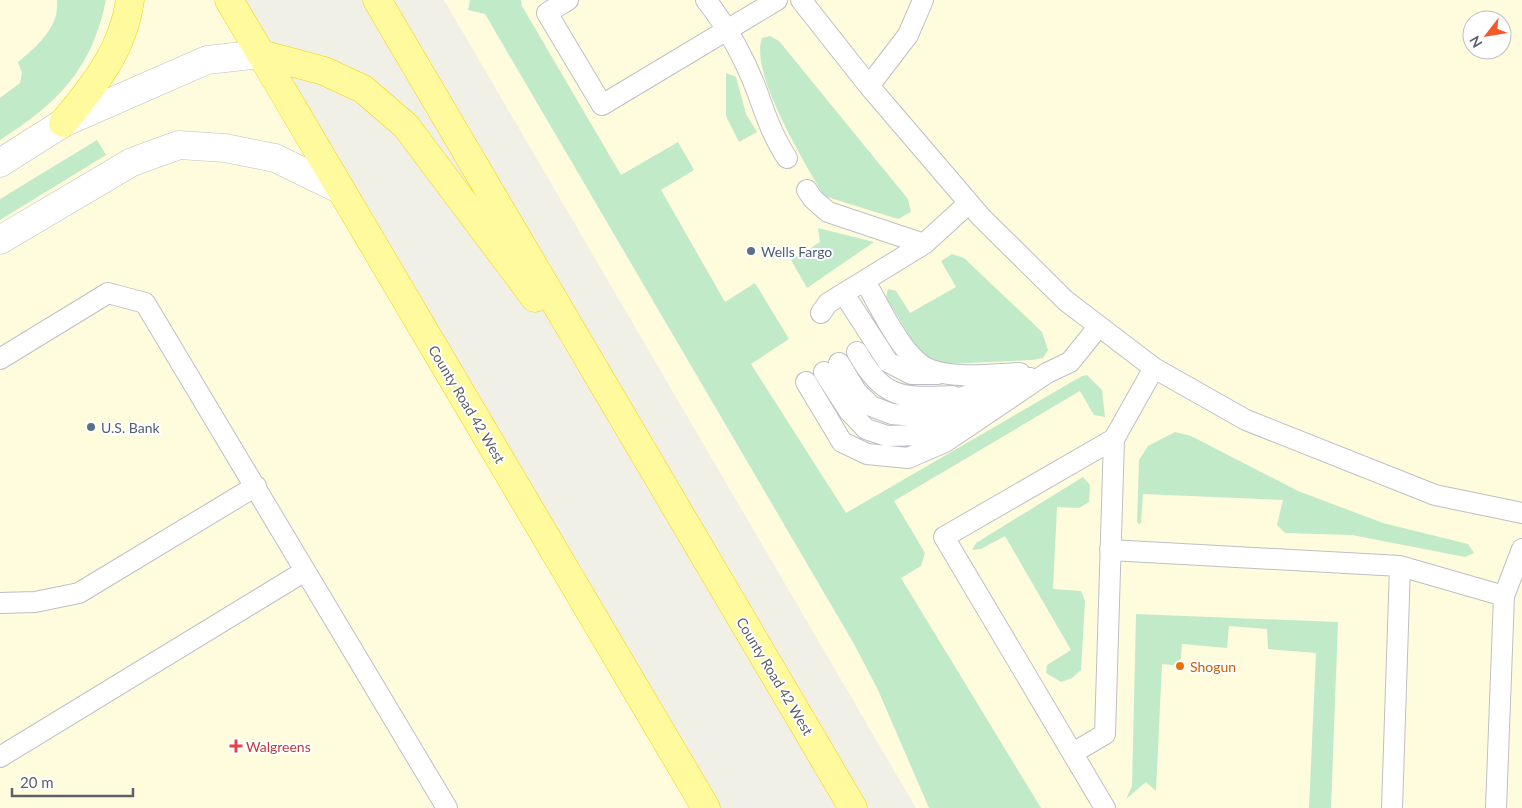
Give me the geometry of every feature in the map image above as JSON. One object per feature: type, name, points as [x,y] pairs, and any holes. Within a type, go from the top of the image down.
[{"type":"highway","points":[[63,124],[100,78],[117,46],[128,13],[130,0]]},
{"type":"highway","name":"County Road 42 West","points":[[229,0],[706,808]]},
{"type":"highway","name":"County Road 42 West","points":[[377,0],[853,808]]},
{"type":"highway","points":[[261,54],[324,71],[363,89],[406,126],[617,408]]},
{"type":"street","points":[[0,163],[63,124],[206,60],[261,54]]},
{"type":"street","points":[[0,240],[132,162],[179,145],[225,148],[276,158],[341,190]]},
{"type":"lane","points":[[568,0],[547,13],[602,106],[777,0]]},
{"type":"lane","points":[[706,0],[728,29],[744,61],[768,122],[787,158]]},
{"type":"lane","points":[[801,0],[868,86],[970,204],[1066,301],[1154,368],[1246,420],[1435,495],[1522,513]]},
{"type":"lane","points":[[868,86],[908,35],[923,0]]},
{"type":"lane","points":[[807,190],[812,199],[828,212],[924,244]]},
{"type":"lane","points":[[970,204],[924,244],[865,281],[832,307],[888,362],[911,374],[1049,373]]},
{"type":"lane","points":[[865,281],[903,345],[914,358],[930,370],[960,374]]},
{"type":"lane","points":[[0,359],[108,293],[146,303],[447,808]]},
{"type":"lane","points":[[1049,373],[968,395],[915,416],[892,414],[871,406],[832,367],[849,411],[866,428],[887,436],[918,435],[1049,373],[1070,362],[1100,326]]},
{"type":"lane","points":[[857,352],[870,374],[889,391],[915,397],[968,395]]},
{"type":"lane","points":[[1072,754],[1104,734],[1114,439],[1154,368]]},
{"type":"lane","points":[[806,382],[842,442],[867,454],[908,458],[945,442],[1049,373]]},
{"type":"lane","points":[[1105,808],[944,537],[1114,439]]},
{"type":"lane","points":[[0,603],[35,602],[78,594],[256,486]]},
{"type":"lane","points":[[1496,808],[1504,596],[1522,549]]},
{"type":"lane","points":[[1110,550],[1400,566],[1504,596]]},
{"type":"lane","points":[[1392,808],[1400,566]]},
{"type":"lane","points":[[0,757],[305,571]]},
{"type":"shaded area","points":[[0,0],[229,0],[706,808],[0,808]]},
{"type":"shaded area","points":[[444,0],[1522,0],[1522,808],[916,808]]},
{"type":"green space","points":[[57,0],[106,0],[92,46],[70,82],[55,98],[21,126],[0,140],[0,98],[20,83],[22,73],[18,62],[33,50],[46,35],[55,19]]},
{"type":"green space","points":[[470,0],[521,0],[522,6],[621,175],[678,142],[694,170],[661,190],[725,302],[755,283],[789,339],[751,364],[846,513],[1082,376],[1087,375],[1102,390],[1105,417],[1094,415],[1080,391],[894,501],[925,553],[921,566],[901,578],[1041,808],[929,808],[878,690],[854,644],[485,14],[468,10]]},
{"type":"green space","points":[[770,36],[779,41],[908,199],[911,212],[898,219],[824,196],[793,141],[771,95],[760,53],[762,38]]},
{"type":"green space","points":[[726,73],[736,77],[746,114],[757,132],[739,142],[726,116]]},
{"type":"green space","points":[[97,140],[106,155],[0,220],[0,199]]},
{"type":"green space","points":[[818,228],[874,242],[807,288],[791,260],[820,242]]},
{"type":"green space","points":[[952,254],[964,258],[1042,332],[1048,350],[1043,358],[945,364],[934,362],[921,355],[886,297],[888,289],[896,291],[910,313],[956,287],[941,261]]},
{"type":"green space","points":[[1175,432],[1191,436],[1298,491],[1383,523],[1468,544],[1474,553],[1465,557],[1352,535],[1285,533],[1277,525],[1283,500],[1143,494],[1141,523],[1139,524],[1137,522],[1139,460],[1148,446]]},
{"type":"green space","points":[[1083,477],[1090,485],[1089,502],[1079,508],[1057,507],[1053,589],[1081,591],[1085,601],[1081,670],[1072,678],[1061,682],[1046,673],[1047,665],[1071,650],[1005,536],[981,549],[972,550],[976,543]]},
{"type":"green space","points":[[1136,614],[1338,622],[1331,808],[1309,808],[1316,653],[1268,649],[1267,629],[1229,626],[1227,648],[1182,644],[1180,666],[1162,664],[1156,791],[1146,782],[1126,799],[1132,786]]},
{"type":"place","name":"Wells Fargo","points":[[751,251]]},
{"type":"place","name":"U.S. Bank","points":[[91,427]]},
{"type":"place","name":"Shogun","points":[[1180,666]]},
{"type":"place","name":"Walgreens","points":[[236,746]]}]
